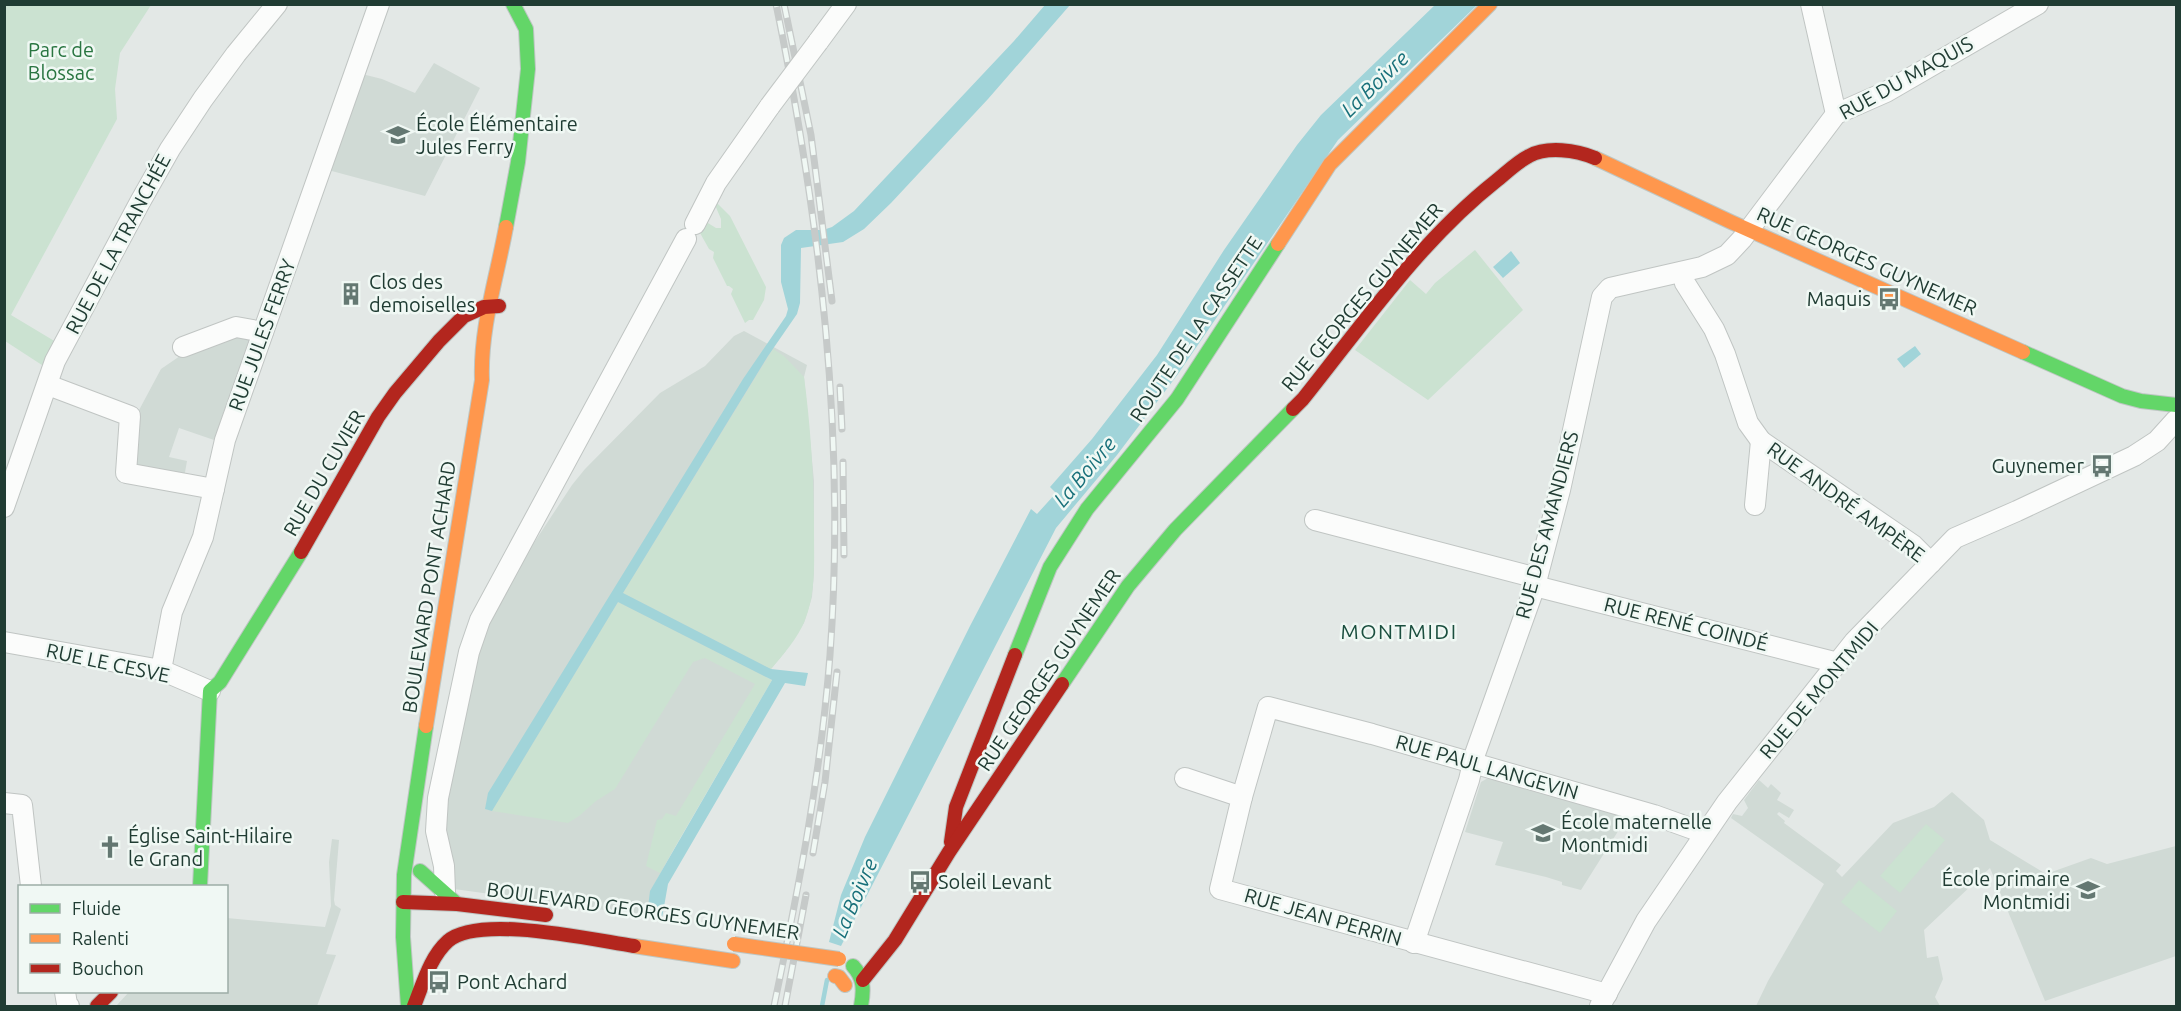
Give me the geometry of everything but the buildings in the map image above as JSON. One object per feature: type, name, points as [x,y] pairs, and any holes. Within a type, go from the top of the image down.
[{"type":"street","name":"RUE DE LA TRANCHÉE","points":[[4,507],[55,361],[170,148],[229,63],[277,4]]},
{"type":"street","name":"RUE JULES FERRY","points":[[160,670],[172,612],[203,537],[225,440],[379,4]]},
{"type":"street","name":"BOULEVARD PONT ACHARD","points":[[513,4],[526,29],[528,44],[523,129]]},
{"type":"street","points":[[435,956],[448,910],[446,863],[436,831],[438,798],[453,720],[474,634],[480,620],[716,183],[846,4]]},
{"type":"street","name":"ROUTE DE LA CASSETTE","points":[[949,852],[956,807],[1050,567],[1087,509],[1177,399],[1330,164],[1490,4]]},
{"type":"street","points":[[1811,4],[1836,114]]},
{"type":"street","name":"RUE DU MAQUIS","points":[[1749,230],[1836,114],[1886,92],[2038,4]]},
{"type":"street","name":"BOULEVARD PONT ACHARD","points":[[411,1006],[403,906],[404,875],[482,380],[481,357],[494,306],[494,281],[501,256],[523,129],[541,46]]},
{"type":"street","name":"RUE GEORGES GUYNEMER","points":[[863,980],[896,940],[949,852],[1128,586],[1175,530],[1303,399],[1419,254],[1476,197],[1528,156],[1542,151],[1558,150],[1588,155],[1749,230],[2122,396],[2141,401],[2176,405]]},
{"type":"street","name":"RUE DES AMANDIERS","points":[[1414,943],[1536,582],[1560,490],[1602,297],[1610,288],[1702,267],[1727,255],[1749,230]]},
{"type":"street","name":"RUE ANDRÉ AMPÈRE","points":[[1682,272],[1685,283],[1714,329],[1725,354],[1748,423],[1761,441],[1913,545],[1931,563]]},
{"type":"street","name":"RUE DU CUVIER","points":[[210,691],[220,682],[309,539],[378,417],[395,393],[439,341],[464,316],[478,308],[494,306]]},
{"type":"street","points":[[183,347],[236,327],[263,332]]},
{"type":"street","points":[[48,385],[130,416],[126,473],[214,489]]},
{"type":"street","name":"RUE DE MONTMIDI","points":[[1604,1000],[1646,921],[1704,833],[1854,642],[1955,538],[2017,512],[2134,456],[2157,441],[2176,420]]},
{"type":"street","name":"RUE ANDRÉ AMPÈRE","points":[[1755,505],[1761,441]]},
{"type":"street","name":"RUE RENÉ COINDÉ","points":[[1315,520],[1838,663]]},
{"type":"street","name":"RUE LE CESVE","points":[[4,642],[160,670],[210,691]]},
{"type":"street","points":[[200,885],[210,691]]},
{"type":"street","name":"RUE PAUL LANGEVIN","points":[[1268,707],[1654,815],[1704,833]]},
{"type":"street","name":"RUE JEAN PERRIN","points":[[1268,707],[1242,797],[1220,889],[1414,943],[1604,1000]]},
{"type":"street","points":[[1185,778],[1242,797]]},
{"type":"street","name":"BOULEVARD PONT ACHARD","points":[[415,800],[420,871],[418,909]]},
{"type":"street","points":[[4,803],[22,805],[30,885]]},
{"type":"street","name":"BOULEVARD GEORGES GUYNEMER","points":[[420,871],[448,910],[525,930]]},
{"type":"street","name":"BOULEVARD GEORGES GUYNEMER","points":[[403,906],[418,909],[562,918]]},
{"type":"street","name":"BOULEVARD GEORGES GUYNEMER","points":[[411,1006],[435,956],[449,940],[466,932],[484,929],[525,930],[739,962]]},
{"type":"street","points":[[411,1006],[418,942]]},
{"type":"street","name":"BOULEVARD GEORGES GUYNEMER","points":[[729,943],[838,959],[856,968],[863,980]]},
{"type":"street","points":[[836,983],[863,980],[861,1006]]},
{"type":"street","points":[[97,1006],[110,993]]},
{"type":"shaded area","name":"École Élémentaire Jules Ferry","points":[[434,63],[480,88],[425,196],[328,170],[362,74],[382,79],[415,93]]},
{"type":"shaded area","points":[[744,331],[807,365],[804,377],[814,481],[814,572],[812,597],[804,623],[771,669],[654,885],[647,916],[454,889],[443,838],[444,799],[478,649],[501,593],[585,469],[660,393],[705,366],[734,336]]},
{"type":"shaded area","points":[[237,332],[254,337],[245,367],[227,402],[214,440],[179,428],[169,457],[187,461],[184,478],[136,469],[138,412],[161,369],[180,356]]},
{"type":"shaded area","name":"École maternelle Montmidi","points":[[1488,778],[1627,817],[1581,890],[1562,885],[1562,882],[1546,877],[1495,865],[1503,842],[1465,832],[1481,782]]},
{"type":"shaded area","name":"École primaire Montmidi","points":[[1759,780],[1768,788],[1771,784],[1781,793],[1777,800],[1794,810],[1789,818],[1779,812],[1777,814],[1785,821],[1784,823],[1841,865],[1836,871],[1842,877],[1893,823],[1934,807],[1952,792],[1984,820],[1990,840],[2046,874],[2091,858],[2107,864],[2176,846],[2176,956],[2045,1001],[1990,868],[1924,930],[1927,958],[1938,956],[1943,979],[1935,997],[1940,1006],[1756,1006],[1824,884],[1731,818],[1733,814],[1742,816],[1748,808],[1744,800]]},
{"type":"shaded area","points":[[332,839],[339,840],[334,900],[335,905],[341,909],[326,954],[336,955],[317,1006],[116,1006],[128,993],[228,993],[228,918],[325,927],[331,906],[329,862]]},
{"type":"green space","name":"Parc de Blossac","points":[[4,5],[151,5],[120,53],[115,89],[117,119],[11,315],[56,342],[45,367],[5,341]]},
{"type":"green space","points":[[712,198],[730,216],[766,287],[764,300],[753,320],[745,323],[731,294],[733,289],[727,286],[713,258],[714,252],[709,249],[695,224],[703,220],[716,228],[721,228],[721,219]]},
{"type":"green space","points":[[1475,250],[1523,310],[1428,400],[1355,350],[1410,280],[1426,294],[1435,283]]},
{"type":"green space","points":[[773,349],[784,356],[804,377],[812,455],[814,577],[809,609],[802,627],[771,669],[623,593]]},
{"type":"green space","points":[[618,602],[772,680],[660,873],[646,866],[657,820],[662,819],[666,813],[676,816],[755,684],[705,658],[693,662],[615,789],[596,801],[579,816],[568,823],[492,811]]},
{"type":"green space","points":[[1926,824],[1945,840],[1900,893],[1880,876]]},
{"type":"green space","points":[[1859,880],[1897,911],[1880,933],[1841,902]]},
{"type":"water","points":[[1045,5],[1070,5],[988,99],[891,203],[864,229],[843,242],[801,248],[800,303],[797,314],[768,356],[623,593],[771,669],[808,673],[805,686],[785,683],[668,884],[662,918],[647,916],[650,891],[772,680],[618,602],[492,811],[485,809],[488,793],[743,379],[786,316],[788,309],[781,282],[781,245],[784,238],[796,230],[823,230],[832,227],[854,211]]},
{"type":"water","name":"La Boivre","points":[[1435,5],[1477,5],[1338,140],[1178,374],[1117,455],[1056,528],[841,946],[829,942],[841,895],[865,837],[1031,509],[1037,514],[1056,493],[1050,487],[1092,439],[1157,355],[1224,250],[1297,145],[1321,115]]},
{"type":"water","points":[[1511,251],[1520,263],[1503,278],[1493,267]]},
{"type":"water","points":[[1915,346],[1921,354],[1904,368],[1897,359]]},
{"type":"waterway","name":"La Boivre","points":[[822,1006],[827,980]]},
{"type":"railway","points":[[774,1006],[815,788],[830,655],[834,573],[832,409],[826,328],[805,166],[776,4]]},
{"type":"railway","points":[[784,4],[811,135],[832,301]]},
{"type":"railway","points":[[840,387],[842,429]]},
{"type":"railway","points":[[843,462],[844,555]]},
{"type":"railway","points":[[813,853],[825,782],[837,672]]},
{"type":"railway","points":[[785,1006],[806,895]]},
{"type":"traffic: fast","points":[[506,227],[518,162],[528,69],[526,29],[513,4]]},
{"type":"traffic: fast","points":[[1015,655],[1050,567],[1087,509],[1177,399],[1278,244]]},
{"type":"traffic: fast","points":[[2023,352],[2122,396],[2141,401],[2176,405]]},
{"type":"traffic: fast","points":[[1062,684],[1128,586],[1175,530],[1293,409]]},
{"type":"traffic: fast","points":[[200,885],[210,691],[220,682],[301,552]]},
{"type":"traffic: fast","points":[[408,1006],[403,937],[404,875],[426,726]]},
{"type":"traffic: fast","points":[[420,871],[457,904]]},
{"type":"traffic: fast","points":[[853,966],[862,984],[861,1006]]},
{"type":"traffic: slow","points":[[1278,244],[1330,164],[1490,4]]},
{"type":"traffic: slow","points":[[1595,158],[1731,222],[2023,352]]},
{"type":"traffic: slow","points":[[426,726],[482,380],[486,322],[506,227]]},
{"type":"traffic: slow","points":[[734,944],[839,959]]},
{"type":"traffic: slow","points":[[634,946],[733,961]]},
{"type":"traffic: slow","points":[[835,976],[839,977],[845,985]]},
{"type":"traffic: jam","points":[[1293,409],[1417,257],[1468,205],[1520,161],[1536,153],[1553,150],[1571,151],[1595,158]]},
{"type":"traffic: jam","points":[[301,552],[378,417],[395,393],[439,341],[464,316],[484,307],[499,306]]},
{"type":"traffic: jam","points":[[951,842],[956,807],[1015,655]]},
{"type":"traffic: jam","points":[[863,980],[895,940],[949,852],[1062,684]]},
{"type":"traffic: jam","points":[[403,902],[457,904],[546,915]]},
{"type":"traffic: jam","points":[[414,1006],[436,955],[448,941],[463,933],[510,929],[537,931],[634,946]]},
{"type":"traffic: jam","points":[[97,1006],[110,993]]},
{"type":"place","name":"École Élémentaire Jules Ferry","points":[[398,135]]},
{"type":"place","name":"Clos des demoiselles","points":[[351,294]]},
{"type":"place","name":"Maquis","points":[[1889,299]]},
{"type":"place","name":"Guynemer","points":[[2102,466]]},
{"type":"place","name":"École maternelle Montmidi","points":[[1543,833]]},
{"type":"place","name":"Église Saint-Hilaire le Grand","points":[[110,847]]},
{"type":"place","name":"Soleil Levant","points":[[920,882]]},
{"type":"place","name":"École primaire Montmidi","points":[[2088,890]]},
{"type":"place","name":"Pont Achard","points":[[439,982]]},
{"type":"district","name":"MONTMIDI","points":[[1399,632]]}]
